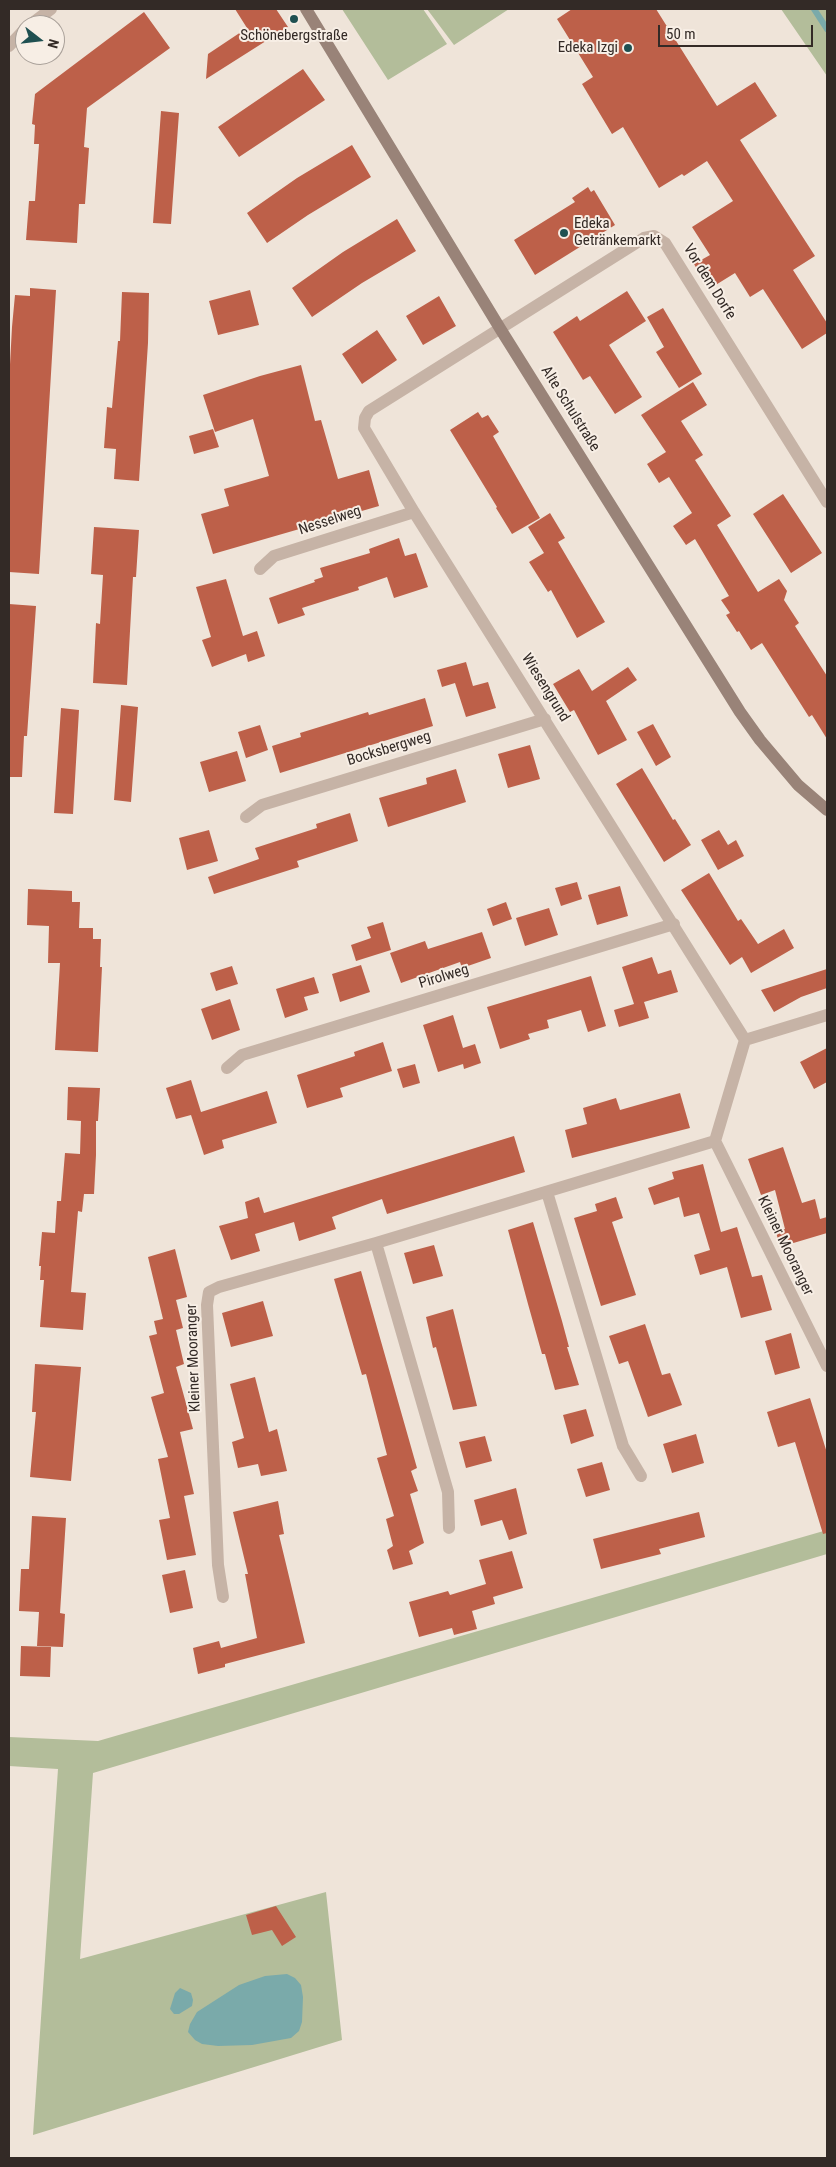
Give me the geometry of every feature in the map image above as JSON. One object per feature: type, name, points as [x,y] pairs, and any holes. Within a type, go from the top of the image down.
[{"type":"street","name":"Alte Schulstraße","points":[[306,9],[500,330],[760,740],[798,785],[827,810]]},
{"type":"street","name":"Vor dem Dorfe","points":[[500,330],[644,238],[654,236],[665,243],[827,502]]},
{"type":"street","name":"Wiesengrund","points":[[500,330],[369,411],[365,418],[364,428],[414,512],[745,1040]]},
{"type":"street","name":"Nesselweg","points":[[260,569],[274,556],[414,512]]},
{"type":"street","name":"Bocksbergweg","points":[[246,817],[262,805],[545,719]]},
{"type":"street","name":"Pirolweg","points":[[227,1068],[242,1055],[674,924]]},
{"type":"street","points":[[716,1140],[745,1040],[827,1015]]},
{"type":"street","name":"Kleiner Mooranger","points":[[223,1597],[218,1565],[207,1305],[209,1292],[218,1287],[376,1243],[716,1140],[827,1366]]},
{"type":"street","points":[[546,1192],[624,1446],[641,1476]]},
{"type":"street","points":[[376,1243],[448,1492],[449,1528]]},
{"type":"green space","points":[[342,9],[423,9],[447,44],[388,80]]},
{"type":"green space","points":[[427,9],[509,9],[454,45]]},
{"type":"green space","points":[[781,9],[827,9],[827,76]]},
{"type":"green space","points":[[827,1530],[827,1554],[93,1773],[80,1959],[326,1892],[342,2040],[33,2135],[58,1769],[9,1766],[9,1737],[98,1741]]},
{"type":"water","points":[[287,1974],[295,1978],[301,1985],[303,1997],[302,2022],[299,2031],[291,2038],[252,2045],[218,2046],[202,2044],[195,2040],[188,2032],[197,2012],[239,1985],[265,1976]]},
{"type":"water","points":[[180,1988],[191,1993],[192,2006],[179,2014],[174,2014],[170,2009],[175,1993]]},
{"type":"building","points":[[235,9],[276,9],[288,27],[206,79],[208,54],[247,28]]},
{"type":"building","points":[[572,9],[656,9],[717,106],[755,82],[777,116],[740,140],[815,256],[793,270],[827,323],[827,333],[802,349],[763,289],[750,297],[735,273],[714,286],[707,286],[694,264],[710,255],[692,227],[733,201],[707,161],[684,176],[682,174],[659,188],[623,127],[612,134],[582,84],[593,77],[557,19]]},
{"type":"building","points":[[144,12],[170,48],[87,108],[84,147],[89,148],[85,204],[79,204],[77,243],[26,240],[29,201],[35,201],[39,144],[34,144],[35,125],[32,124],[35,94]]},
{"type":"building","points":[[303,69],[325,100],[239,157],[218,127]]},
{"type":"building","points":[[161,111],[179,113],[171,224],[153,223]]},
{"type":"building","points":[[352,145],[371,177],[308,215],[267,243],[247,213],[297,178]]},
{"type":"building","name":"Edeka Getränkemarkt","points":[[588,187],[591,192],[594,190],[615,225],[535,275],[514,240],[575,202],[572,198]]},
{"type":"building","points":[[397,219],[416,251],[362,283],[312,317],[292,288],[343,252]]},
{"type":"building","points":[[30,288],[56,290],[39,574],[9,572],[9,383],[12,327],[15,295],[30,296]]},
{"type":"building","points":[[250,290],[259,325],[218,335],[209,301]]},
{"type":"building","points":[[627,291],[646,321],[609,345],[642,397],[615,414],[590,376],[583,380],[553,332],[577,316],[580,321]]},
{"type":"building","points":[[122,292],[149,293],[148,343],[139,481],[114,479],[116,449],[104,448],[107,407],[112,408],[118,341],[120,341]]},
{"type":"building","points":[[439,296],[456,326],[423,345],[406,316]]},
{"type":"building","points":[[663,308],[702,374],[679,388],[656,352],[664,347],[647,317]]},
{"type":"building","points":[[377,330],[397,360],[362,384],[342,354]]},
{"type":"building","points":[[301,365],[315,421],[321,420],[338,479],[369,470],[379,506],[213,554],[201,514],[229,506],[224,489],[269,476],[253,419],[215,432],[203,395]]},
{"type":"building","points":[[693,382],[707,405],[681,421],[703,455],[695,460],[731,516],[717,525],[758,592],[779,579],[787,591],[784,600],[799,623],[795,626],[827,676],[827,739],[812,715],[809,717],[762,643],[751,650],[739,631],[737,632],[726,615],[730,613],[721,600],[729,596],[695,539],[686,545],[673,526],[692,513],[669,477],[659,483],[647,464],[666,452],[641,415]]},
{"type":"building","points":[[478,412],[482,418],[488,415],[499,432],[493,436],[540,518],[512,534],[450,430]]},
{"type":"building","points":[[213,429],[219,447],[194,454],[189,436]]},
{"type":"building","points":[[783,494],[822,553],[791,573],[753,514]]},
{"type":"building","points":[[550,513],[565,538],[558,542],[605,622],[577,638],[551,590],[548,592],[529,562],[544,553],[528,527]]},
{"type":"building","points":[[94,527],[139,530],[136,577],[133,577],[127,685],[93,683],[96,623],[100,624],[103,575],[91,574]]},
{"type":"building","points":[[399,538],[405,556],[416,553],[428,587],[394,598],[387,577],[358,587],[359,590],[302,608],[305,615],[278,624],[269,598],[315,582],[314,580],[323,577],[320,568],[370,553],[369,549]]},
{"type":"building","points":[[226,579],[243,636],[257,631],[265,656],[248,662],[246,654],[212,667],[202,640],[211,637],[196,587]]},
{"type":"building","points":[[9,604],[36,606],[27,736],[24,736],[22,777],[9,777]]},
{"type":"building","points":[[466,662],[473,686],[488,682],[496,708],[466,717],[455,683],[442,687],[437,670]]},
{"type":"building","points":[[628,667],[637,680],[606,701],[627,740],[598,755],[574,710],[570,712],[553,684],[579,669],[592,691]]},
{"type":"building","points":[[425,698],[433,726],[280,773],[272,746],[301,737],[300,733],[368,712],[369,715]]},
{"type":"building","points":[[121,705],[138,707],[131,802],[114,800]]},
{"type":"building","points":[[61,708],[79,710],[73,814],[54,813]]},
{"type":"building","points":[[653,724],[671,757],[656,766],[637,732]]},
{"type":"building","points":[[260,725],[268,750],[246,758],[238,732]]},
{"type":"building","points":[[530,745],[540,779],[508,788],[498,754]]},
{"type":"building","points":[[237,751],[246,781],[209,792],[200,762]]},
{"type":"building","points":[[642,768],[673,820],[675,819],[691,845],[664,862],[616,784]]},
{"type":"building","points":[[456,769],[466,802],[388,827],[379,798],[427,784],[426,778]]},
{"type":"building","points":[[350,813],[358,841],[297,861],[299,867],[214,894],[208,877],[259,859],[255,848],[317,828],[316,824]]},
{"type":"building","points":[[209,830],[218,861],[187,870],[179,838]]},
{"type":"building","points":[[719,830],[728,845],[736,840],[744,856],[718,870],[701,840]]},
{"type":"building","points":[[709,873],[738,921],[741,919],[758,944],[784,929],[794,948],[751,973],[742,957],[730,965],[681,890]]},
{"type":"building","points":[[577,882],[582,899],[561,906],[555,888]]},
{"type":"building","points":[[620,886],[628,916],[597,925],[588,895]]},
{"type":"building","points":[[28,889],[72,891],[72,902],[80,902],[79,928],[93,928],[93,939],[101,939],[100,967],[102,967],[98,1052],[55,1050],[60,963],[48,963],[49,926],[27,925]]},
{"type":"building","points":[[506,902],[512,919],[493,926],[487,909]]},
{"type":"building","points":[[549,908],[558,935],[525,946],[516,918]]},
{"type":"building","points":[[383,922],[391,950],[356,961],[351,945],[371,938],[367,927]]},
{"type":"building","points":[[482,932],[491,958],[462,968],[460,962],[401,983],[390,953],[425,941],[428,949]]},
{"type":"building","points":[[652,957],[658,974],[671,970],[678,992],[644,1002],[649,1018],[619,1027],[614,1010],[634,1004],[622,967]]},
{"type":"building","points":[[361,965],[370,992],[340,1002],[332,974]]},
{"type":"building","points":[[232,966],[238,984],[216,991],[210,973]]},
{"type":"building","points":[[827,969],[827,988],[801,997],[774,1012],[761,990]]},
{"type":"building","points":[[591,976],[606,1026],[588,1032],[581,1010],[547,1020],[549,1028],[528,1034],[530,1039],[500,1049],[487,1007]]},
{"type":"building","points":[[314,977],[319,993],[304,997],[308,1010],[285,1018],[276,989]]},
{"type":"building","points":[[230,999],[240,1030],[212,1040],[201,1009]]},
{"type":"building","points":[[453,1015],[463,1048],[475,1044],[481,1063],[464,1069],[463,1064],[438,1072],[423,1025]]},
{"type":"building","points":[[383,1042],[392,1071],[340,1088],[343,1097],[307,1108],[297,1075],[355,1056],[354,1052]]},
{"type":"building","points":[[827,1048],[827,1082],[814,1089],[800,1062]]},
{"type":"building","points":[[415,1064],[420,1083],[403,1088],[397,1069]]},
{"type":"building","points":[[191,1080],[201,1112],[267,1091],[277,1123],[222,1140],[224,1148],[204,1155],[191,1115],[176,1119],[166,1088]]},
{"type":"building","points":[[68,1087],[100,1088],[98,1121],[96,1121],[94,1194],[84,1194],[82,1212],[78,1211],[71,1292],[86,1293],[83,1330],[40,1327],[44,1280],[40,1280],[41,1266],[39,1266],[42,1232],[55,1233],[57,1201],[61,1201],[65,1153],[80,1154],[81,1121],[67,1120]]},
{"type":"building","points":[[680,1093],[690,1128],[572,1158],[565,1130],[587,1124],[583,1108],[616,1098],[620,1110]]},
{"type":"building","points":[[514,1136],[525,1172],[387,1214],[382,1199],[332,1217],[336,1229],[299,1241],[294,1222],[255,1234],[260,1251],[231,1260],[219,1226],[248,1218],[245,1202],[259,1197],[264,1213]]},
{"type":"building","points":[[783,1147],[802,1203],[815,1199],[820,1219],[827,1217],[827,1233],[780,1247],[776,1232],[785,1229],[775,1190],[761,1195],[748,1159]]},
{"type":"building","points":[[703,1164],[721,1232],[737,1227],[752,1277],[762,1275],[772,1310],[741,1318],[727,1267],[700,1275],[694,1255],[710,1250],[699,1213],[684,1217],[679,1197],[654,1205],[648,1188],[674,1179],[672,1172]]},
{"type":"building","points":[[616,1197],[623,1218],[612,1222],[636,1295],[601,1306],[574,1218],[597,1211],[595,1204]]},
{"type":"building","points":[[533,1222],[579,1385],[555,1390],[545,1354],[542,1354],[508,1230]]},
{"type":"building","points":[[434,1245],[443,1276],[413,1284],[404,1253]]},
{"type":"building","points":[[175,1249],[187,1297],[176,1300],[183,1328],[176,1330],[184,1364],[176,1367],[193,1429],[180,1432],[194,1494],[184,1496],[196,1555],[167,1560],[159,1520],[170,1518],[158,1459],[168,1457],[151,1397],[164,1393],[149,1336],[157,1334],[154,1321],[163,1319],[148,1257]]},
{"type":"building","points":[[361,1271],[417,1468],[411,1471],[418,1491],[410,1494],[424,1543],[409,1551],[413,1564],[393,1570],[387,1550],[393,1546],[386,1519],[394,1516],[377,1458],[387,1455],[366,1374],[362,1375],[334,1279]]},
{"type":"building","points":[[263,1301],[273,1336],[231,1347],[222,1313]]},
{"type":"building","points":[[453,1309],[477,1406],[453,1410],[436,1347],[433,1348],[426,1317]]},
{"type":"building","points":[[645,1324],[662,1375],[670,1373],[682,1405],[648,1417],[628,1361],[619,1364],[609,1336]]},
{"type":"building","points":[[791,1333],[800,1368],[775,1375],[765,1341]]},
{"type":"building","points":[[35,1364],[81,1367],[71,1481],[30,1477],[36,1412],[32,1412]]},
{"type":"building","points":[[255,1377],[269,1432],[277,1429],[287,1471],[261,1476],[258,1464],[238,1468],[232,1442],[244,1438],[230,1384]]},
{"type":"building","points":[[810,1398],[827,1453],[827,1533],[823,1534],[795,1442],[778,1447],[767,1412]]},
{"type":"building","points":[[586,1409],[594,1436],[571,1444],[563,1415]]},
{"type":"building","points":[[696,1434],[704,1463],[672,1473],[663,1444]]},
{"type":"building","points":[[485,1436],[492,1461],[466,1468],[459,1442]]},
{"type":"building","points":[[602,1462],[610,1490],[586,1497],[577,1469]]},
{"type":"building","points":[[516,1488],[527,1534],[509,1540],[502,1520],[481,1526],[474,1500]]},
{"type":"building","points":[[278,1501],[284,1534],[279,1535],[305,1643],[225,1664],[225,1667],[198,1674],[193,1648],[219,1641],[221,1648],[257,1638],[245,1574],[248,1574],[233,1512]]},
{"type":"building","points":[[699,1512],[705,1537],[659,1549],[661,1554],[601,1569],[593,1539]]},
{"type":"building","points":[[32,1516],[66,1518],[60,1613],[65,1614],[63,1647],[37,1646],[39,1612],[19,1611],[21,1569],[29,1569]]},
{"type":"building","points":[[512,1551],[523,1588],[493,1597],[495,1604],[472,1611],[477,1629],[454,1635],[452,1628],[419,1637],[409,1602],[448,1591],[450,1595],[486,1584],[479,1560]]},
{"type":"building","points":[[185,1570],[193,1608],[170,1613],[162,1575]]},
{"type":"building","points":[[21,1646],[51,1647],[50,1677],[20,1676]]},
{"type":"building","points":[[276,1906],[296,1937],[282,1946],[272,1930],[252,1935],[246,1915]]},
{"type":"waterway","points":[[814,9],[827,29]]},
{"type":"place","name":"Schönebergstraße","points":[[294,19]]},
{"type":"place","name":"Edeka Izgi","points":[[628,48]]},
{"type":"place","name":"Edeka Getränkemarkt","points":[[564,233]]}]
